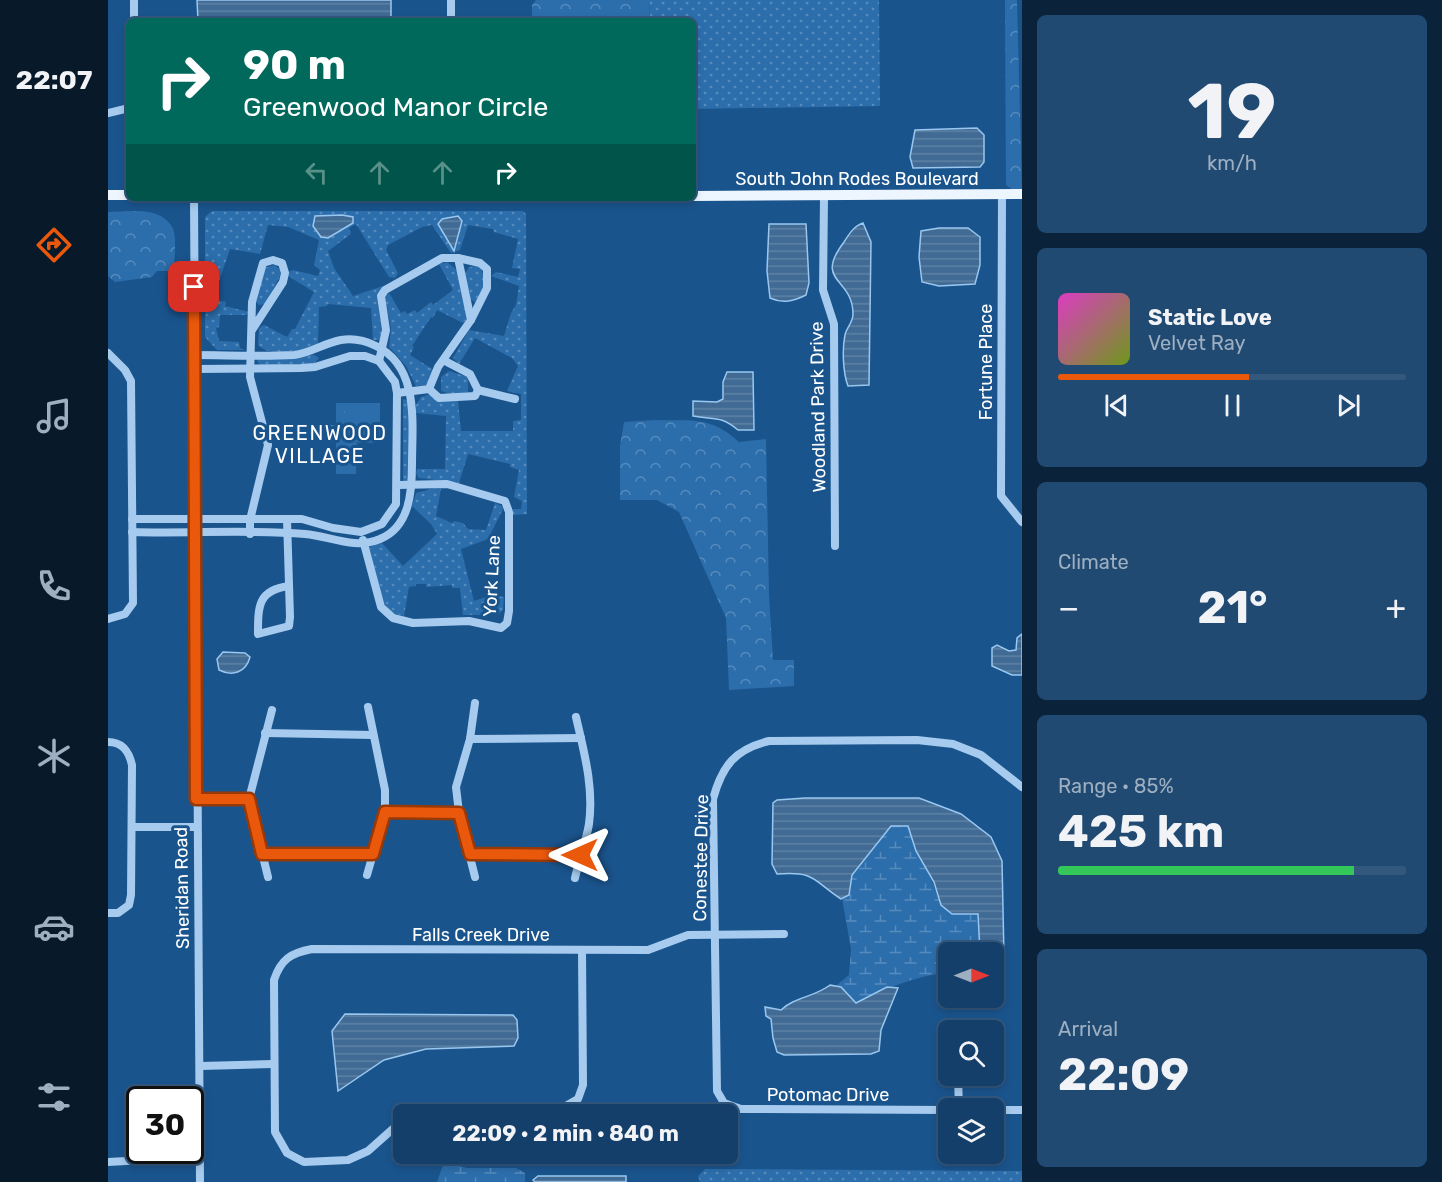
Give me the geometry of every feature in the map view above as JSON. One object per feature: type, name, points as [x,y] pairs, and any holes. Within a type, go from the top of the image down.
[{"type":"main road","name":"South John Rodes Boulevard","points":[[696,196],[1022,194]]},
{"type":"main road","points":[[108,195],[126,195]]},
{"type":"street","points":[[134,0],[134,18]]},
{"type":"street","points":[[451,0],[451,18]]},
{"type":"street","points":[[108,113],[126,109]]},
{"type":"street","name":"Fortune Place","points":[[1002,195],[1001,496],[1022,522]]},
{"type":"street","name":"Woodland Park Drive","points":[[824,197],[823,290],[834,324],[835,546]]},
{"type":"street","name":"Sheridan Road","points":[[194,201],[196,826],[201,1086]]},
{"type":"street","points":[[379,361],[386,330],[381,296],[385,290],[442,258],[458,258],[480,263],[487,269],[487,288],[471,320],[433,376],[429,389]]},
{"type":"street","points":[[458,258],[471,320]]},
{"type":"street","points":[[250,534],[250,520],[268,445],[251,388],[252,302],[260,267],[267,261],[282,263],[285,273],[283,282],[252,330]]},
{"type":"street","points":[[132,532],[288,533],[345,543],[364,543],[381,539],[400,522],[409,506],[412,485],[410,391],[405,374],[396,360],[383,350],[356,340],[342,340],[294,355],[194,354]]},
{"type":"street","points":[[319,348],[325,363]]},
{"type":"street","points":[[108,353],[125,370],[131,381],[133,603],[125,614],[108,619]]},
{"type":"street","points":[[132,519],[302,519],[333,528],[361,532],[382,524],[396,504],[398,485],[395,382],[379,361],[365,356],[350,356],[308,368],[194,369]]},
{"type":"street","points":[[445,361],[470,374],[478,390],[515,399]]},
{"type":"street","points":[[396,393],[429,389],[439,398],[455,399],[475,396],[478,390]]},
{"type":"street","name":"York Lane","points":[[361,532],[381,607],[393,618],[413,623],[469,621],[504,627],[509,611],[509,512],[505,501],[447,484],[398,485]]},
{"type":"street","points":[[287,519],[289,586],[289,626],[258,634],[258,615],[262,599],[274,588],[289,586]]},
{"type":"street","points":[[475,703],[470,739],[456,787],[459,813],[475,877]]},
{"type":"street","points":[[367,875],[385,812],[385,790],[368,707]]},
{"type":"street","points":[[268,877],[249,799],[272,710]]},
{"type":"street","points":[[575,878],[589,825],[591,803],[589,775],[576,717]]},
{"type":"street","points":[[265,733],[373,735]]},
{"type":"street","points":[[470,739],[581,738]]},
{"type":"street","name":"Conestee Drive","points":[[717,1091],[713,799],[718,781],[729,762],[750,745],[780,741],[917,740],[953,744],[981,755],[1022,787]]},
{"type":"street","points":[[108,742],[122,746],[130,754],[132,765],[131,895],[129,905],[117,913],[108,913]]},
{"type":"street","points":[[196,799],[249,799]]},
{"type":"street","points":[[385,812],[459,813]]},
{"type":"street","points":[[132,827],[196,826]]},
{"type":"street","points":[[262,854],[373,854]]},
{"type":"street","points":[[470,854],[580,855]]},
{"type":"street","name":"Falls Creek Drive","points":[[273,1064],[274,980],[279,966],[292,953],[312,949],[648,950],[687,934],[784,934]]},
{"type":"street","points":[[569,1104],[578,1099],[583,1085],[582,950]]},
{"type":"street","points":[[201,1066],[273,1064],[275,1132],[287,1153],[304,1162],[348,1160],[368,1151],[393,1129]]},
{"type":"street","name":"Potomac Drive","points":[[717,1091],[724,1103],[741,1109],[938,1110]]},
{"type":"street","points":[[1004,1110],[1022,1110]]},
{"type":"street","points":[[108,1162],[126,1161]]},
{"type":"street","name":"Sheridan Road","points":[[200,1164],[200,1182]]},
{"type":"green space","points":[[536,0],[649,0],[650,18],[532,18],[532,5]]},
{"type":"green space","points":[[649,0],[879,0],[880,106],[696,109],[696,18],[650,18]]},
{"type":"green space","points":[[1005,0],[1017,0],[1022,190],[1013,190],[1006,185]]},
{"type":"green space","points":[[212,211],[523,211],[526,214],[527,514],[513,515],[513,509],[521,509],[522,501],[514,497],[519,470],[510,467],[510,464],[468,454],[459,483],[419,478],[416,473],[417,469],[445,469],[446,416],[416,413],[416,405],[421,397],[431,394],[440,401],[458,401],[461,431],[513,431],[513,421],[521,420],[521,394],[507,391],[518,366],[512,358],[475,338],[459,364],[453,358],[469,330],[504,336],[516,305],[519,286],[491,276],[496,272],[518,277],[520,269],[512,268],[518,239],[494,232],[493,229],[468,225],[460,250],[451,253],[432,225],[422,227],[388,245],[386,250],[398,273],[395,278],[389,277],[356,224],[349,228],[351,234],[328,251],[334,268],[353,296],[383,286],[378,303],[382,335],[380,340],[373,340],[371,308],[328,304],[319,307],[318,344],[296,351],[279,352],[263,349],[258,345],[259,328],[264,325],[287,337],[292,329],[295,329],[314,292],[288,276],[288,272],[293,270],[318,276],[320,270],[314,265],[319,240],[288,227],[268,225],[260,254],[230,249],[216,290],[219,291],[217,300],[226,302],[225,306],[249,312],[246,315],[220,315],[219,327],[216,328],[219,341],[239,342],[240,348],[245,350],[217,350],[205,337],[205,217]]},
{"type":"green space","points":[[108,212],[153,213],[168,221],[175,238],[174,271],[157,271],[152,277],[115,282],[108,276]]},
{"type":"green space","points":[[447,262],[457,270],[467,319],[463,323],[437,310],[433,318],[431,317],[412,346],[414,347],[410,355],[434,370],[429,385],[416,386],[406,366],[389,347],[391,328],[385,297],[389,293],[401,313],[405,311],[407,314],[415,310],[417,313],[431,302],[433,305],[453,290],[439,264]]},
{"type":"green space","points":[[275,265],[280,270],[280,276],[265,304],[259,305],[255,301],[264,268]]},
{"type":"green space","points":[[478,266],[483,274],[484,284],[475,302],[470,299],[465,274],[469,267]]},
{"type":"green space","points":[[314,355],[319,358],[314,364],[260,365],[257,361],[259,358]]},
{"type":"green space","points":[[449,371],[468,377],[468,392],[451,394],[441,391],[441,377]]},
{"type":"green space","points":[[403,399],[409,401],[409,482],[403,482]]},
{"type":"green space","points":[[336,403],[380,403],[380,443],[326,442],[326,425],[336,425]]},
{"type":"green space","points":[[374,407],[374,420],[345,421],[345,408]]},
{"type":"green space","points":[[656,420],[710,424],[739,442],[766,439],[769,595],[773,660],[794,660],[794,686],[729,690],[726,618],[679,512],[657,500],[620,500],[620,446],[624,422]]},
{"type":"green space","points":[[345,425],[374,425],[374,438],[345,438]]},
{"type":"green space","points":[[336,442],[357,443],[360,459],[356,460],[356,474],[336,474]]},
{"type":"green space","points":[[435,488],[441,489],[436,516],[452,523],[454,521],[463,523],[468,529],[486,530],[495,503],[504,507],[488,539],[461,549],[474,601],[492,595],[504,597],[503,610],[497,615],[463,615],[460,588],[452,588],[452,585],[426,587],[426,584],[416,584],[416,586],[409,587],[404,616],[392,613],[384,603],[369,547],[382,543],[403,566],[437,534],[431,524],[412,506],[416,493]]},
{"type":"green space","points":[[891,825],[908,826],[941,905],[964,915],[978,914],[979,942],[938,942],[938,974],[900,984],[856,1003],[837,985],[849,975],[851,949],[842,898],[849,895],[852,875]]},
{"type":"green space","points":[[443,1164],[467,1168],[516,1168],[525,1173],[525,1182],[437,1182]]},
{"type":"green space","points":[[705,1169],[1022,1171],[1022,1182],[700,1182],[698,1176]]},
{"type":"shaded area","points":[[197,0],[391,0],[391,18],[198,18]]},
{"type":"shaded area","points":[[977,128],[984,135],[984,162],[980,167],[913,168],[910,157],[915,130]]},
{"type":"shaded area","points":[[315,216],[353,217],[353,223],[328,238],[321,237],[313,226]]},
{"type":"shaded area","points":[[458,216],[462,221],[454,251],[438,224],[442,219]]},
{"type":"shaded area","points":[[863,223],[871,242],[869,385],[848,386],[844,368],[844,347],[846,332],[853,314],[851,302],[833,273],[832,265],[835,255],[850,233]]},
{"type":"shaded area","points":[[769,224],[806,224],[809,283],[806,295],[788,301],[770,298],[767,271]]},
{"type":"shaded area","points":[[939,228],[968,228],[980,237],[980,265],[975,284],[939,286],[922,282],[919,257],[921,231]]},
{"type":"shaded area","points":[[727,372],[753,372],[754,430],[738,430],[721,420],[693,416],[693,401],[717,402],[723,399],[723,382]]},
{"type":"shaded area","points":[[1022,634],[1022,675],[1012,675],[992,666],[992,648],[997,645],[1009,651],[1016,650],[1017,638]]},
{"type":"shaded area","points":[[223,652],[245,653],[250,657],[242,670],[229,673],[219,670],[217,659]]},
{"type":"shaded area","points":[[919,798],[961,814],[991,837],[1002,861],[1004,942],[979,942],[978,914],[952,914],[941,905],[934,882],[916,851],[908,826],[891,826],[852,875],[849,895],[841,899],[813,878],[790,873],[777,874],[772,864],[773,803],[777,800]]},
{"type":"shaded area","points":[[830,985],[841,987],[856,1003],[887,987],[898,988],[881,1030],[879,1051],[871,1054],[784,1055],[777,1052],[771,1019],[766,1016],[765,1007],[781,1010],[792,1002]]},
{"type":"shaded area","points":[[345,1014],[513,1015],[517,1020],[518,1038],[514,1046],[426,1049],[384,1060],[338,1091],[332,1031]]},
{"type":"shaded area","points":[[538,1176],[626,1176],[626,1182],[535,1182],[533,1180]]},
{"type":"district","name":"GREENWOOD VILLAGE","points":[[320,444]]},
{"type":"route","points":[[194,287],[196,799],[249,799],[262,854],[373,854],[385,812],[422,812],[459,813],[470,854],[580,855]]}]
